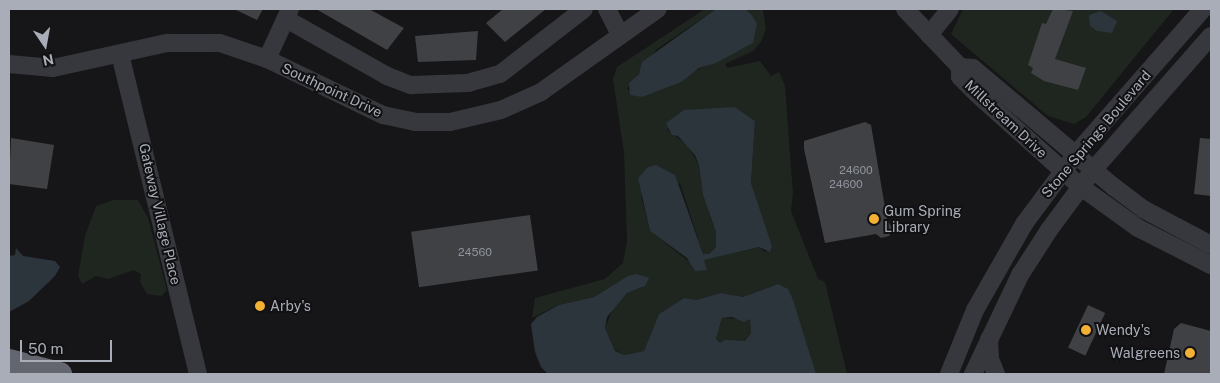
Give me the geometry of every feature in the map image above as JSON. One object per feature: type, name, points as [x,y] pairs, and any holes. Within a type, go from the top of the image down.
[{"type":"highway","points":[[9,361],[59,374]]},
{"type":"street","points":[[267,59],[288,14],[387,76],[411,85],[468,83],[500,74],[584,9]]},
{"type":"street","points":[[607,9],[620,35]]},
{"type":"street","name":"Southpoint Drive","points":[[9,64],[53,68],[167,43],[193,41],[230,46],[267,59],[383,115],[415,122],[450,122],[501,110],[542,92],[658,9]]},
{"type":"street","name":"Millstream Drive","points":[[905,9],[960,67],[960,77],[1081,187],[1138,228],[1211,265]]},
{"type":"street","points":[[930,34],[950,9]]},
{"type":"street","name":"Stone Springs Boulevard","points":[[949,374],[975,310],[999,264],[1063,170],[1204,9]]},
{"type":"street","name":"Stone Springs Boulevard","points":[[974,374],[988,336],[1020,275],[1081,187],[1094,169],[1211,36]]},
{"type":"street","name":"Gateway Village Place","points":[[120,54],[198,374]]},
{"type":"street","name":"Millstream Drive","points":[[960,67],[973,68],[1143,209],[1211,245]]},
{"type":"street","points":[[988,336],[990,359],[996,374]]},
{"type":"shaded area","points":[[705,9],[716,9],[657,49],[627,89],[642,97],[753,43],[751,14],[745,9],[763,10],[766,29],[761,42],[753,51],[725,64],[727,68],[760,61],[771,76],[779,72],[785,86],[793,194],[791,211],[818,279],[825,282],[847,374],[816,374],[778,284],[744,297],[721,293],[696,300],[684,298],[659,314],[644,351],[624,355],[615,350],[605,328],[614,306],[627,293],[645,286],[628,276],[594,297],[559,305],[532,318],[535,298],[605,279],[623,263],[627,241],[624,153],[613,79],[617,67]],"holes":[[[735,107],[755,121],[751,183],[772,246],[765,252],[759,247],[704,260],[703,264],[692,264],[650,231],[641,196],[680,183],[703,254],[709,254],[716,247],[716,232],[703,195],[699,165],[688,146],[667,129]]]},
{"type":"shaded area","points":[[716,9],[745,9],[751,14],[757,24],[753,43],[716,63],[699,68],[681,82],[642,97],[630,95],[629,83],[639,74],[642,62]]},
{"type":"shaded area","points":[[963,9],[1174,9],[1086,117],[1074,124],[1048,116],[951,34]]},
{"type":"shaded area","points":[[1101,11],[1117,21],[1112,33],[1097,31],[1090,26],[1089,15]]},
{"type":"shaded area","points":[[735,107],[755,121],[751,183],[772,246],[770,252],[759,247],[704,260],[707,270],[695,271],[687,258],[650,231],[638,178],[648,167],[656,165],[675,175],[703,254],[709,254],[716,247],[716,232],[703,195],[699,165],[695,155],[678,136],[672,135],[666,123],[684,110]]},
{"type":"shaded area","points":[[113,200],[138,200],[148,218],[167,290],[162,296],[147,294],[140,282],[141,274],[134,270],[108,279],[96,276],[82,284],[78,276],[85,236],[96,206]]},
{"type":"shaded area","points":[[16,248],[23,256],[55,261],[60,267],[55,276],[29,301],[9,312],[9,256],[15,255]]},
{"type":"shaded area","points":[[637,274],[649,278],[645,286],[627,293],[607,317],[605,328],[615,351],[624,355],[644,351],[659,314],[684,298],[696,300],[721,293],[743,297],[778,284],[788,289],[793,300],[816,374],[548,374],[541,367],[535,352],[531,324],[537,317],[559,305],[594,297],[628,276]],"holes":[[[732,317],[744,322],[750,319],[751,333],[745,341],[725,340],[720,343],[716,339],[722,318]]]},
{"type":"shaded area","points":[[722,318],[750,319],[751,333],[745,341],[720,343],[716,339]]},
{"type":"building","points":[[234,9],[263,9],[257,20]]},
{"type":"building","points":[[316,9],[369,9],[404,28],[387,50]]},
{"type":"building","points":[[503,9],[546,9],[505,42],[486,23]]},
{"type":"building","points":[[1053,9],[1073,11],[1055,59],[1086,68],[1078,90],[1044,81],[1031,73],[1033,68],[1028,65],[1042,23],[1046,24]]},
{"type":"building","points":[[478,31],[476,60],[418,62],[415,36]]},
{"type":"building","points":[[865,122],[871,125],[887,219],[893,230],[889,236],[881,238],[876,234],[825,243],[804,149],[804,141]]},
{"type":"building","points":[[11,138],[54,145],[47,189],[9,184]]},
{"type":"building","points":[[1200,138],[1211,139],[1211,196],[1194,194]]},
{"type":"building","points":[[530,215],[538,270],[419,287],[411,232]]},
{"type":"building","name":"Wendy's","points":[[1088,305],[1105,313],[1085,356],[1068,348]]},
{"type":"building","name":"Walgreens","points":[[1181,323],[1211,331],[1211,374],[1164,374],[1174,329]]},
{"type":"place","name":"Gum Spring Library","points":[[874,219]]},
{"type":"place","name":"Arby's","points":[[260,306]]},
{"type":"place","name":"Wendy's","points":[[1086,330]]},
{"type":"place","name":"Walgreens","points":[[1190,353]]}]
